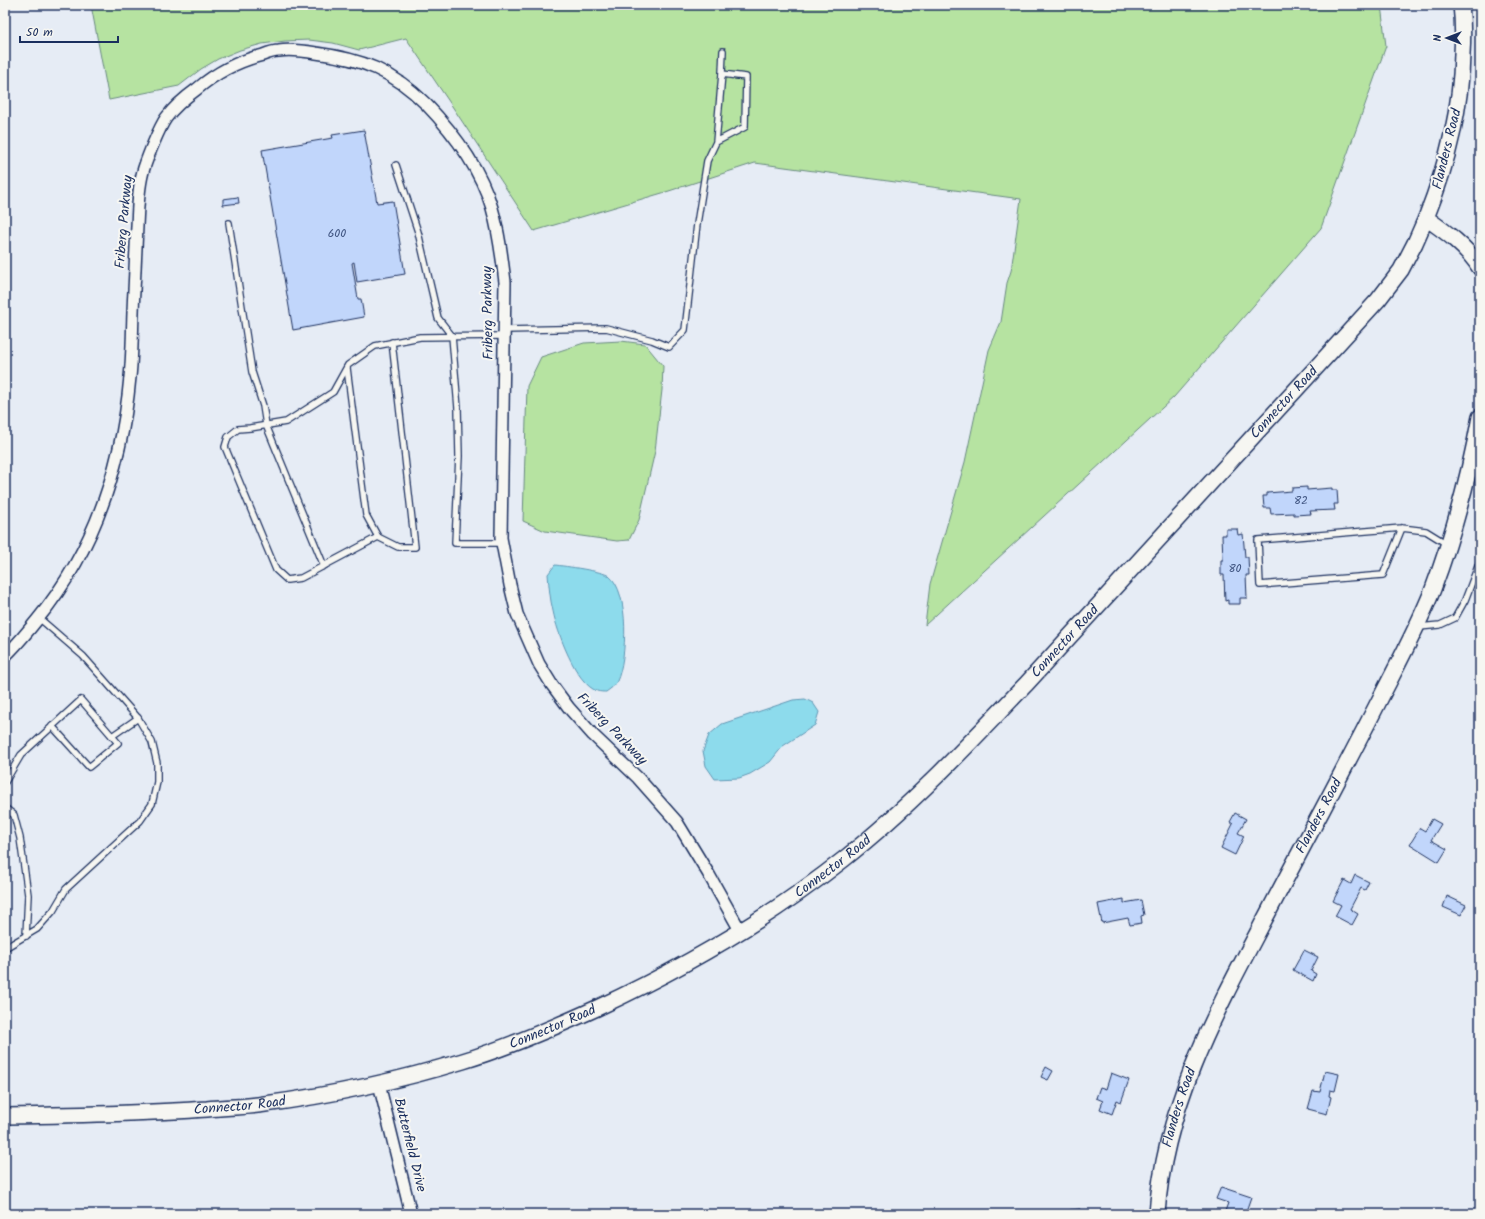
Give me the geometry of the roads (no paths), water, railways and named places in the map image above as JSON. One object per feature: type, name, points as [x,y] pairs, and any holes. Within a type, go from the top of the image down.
[{"type":"street","name":"Flanders Road","points":[[1426,218],[1446,160],[1458,105],[1462,73],[1461,5]]},
{"type":"street","name":"Friberg Parkway","points":[[5,656],[39,618],[55,598],[68,578],[93,531],[117,461],[130,377],[138,204],[144,169],[165,119],[185,98],[207,80],[229,66],[252,58],[279,51],[307,51],[338,56],[364,63],[387,74],[413,91],[438,116],[460,143],[478,174],[492,207],[505,282],[502,543],[517,614],[539,664],[569,708],[593,735],[638,778],[677,822],[708,872],[740,932]]},
{"type":"street","points":[[1426,218],[1452,236],[1466,250],[1480,268]]},
{"type":"street","name":"Connector Road","points":[[5,1116],[174,1112],[262,1105],[320,1096],[379,1084],[464,1061],[546,1031],[690,961],[740,932],[806,888],[845,858],[910,801],[976,737],[1378,300],[1401,270],[1426,218]]},
{"type":"street","name":"Flanders Road","points":[[1157,1214],[1168,1142],[1186,1086],[1208,1031],[1417,627],[1449,545],[1463,496],[1480,417]]},
{"type":"street","name":"Butterfield Drive","points":[[379,1084],[411,1214]]},
{"type":"lane","points":[[378,537],[301,578],[287,580],[276,570],[225,447],[228,437],[238,429],[286,422],[333,392],[347,368],[375,346],[392,342],[420,337],[606,328],[652,340],[669,347],[685,330],[697,224],[707,161],[716,142],[723,51]]},
{"type":"lane","points":[[716,142],[745,127],[746,77],[722,74]]},
{"type":"lane","points":[[396,165],[418,232],[438,318],[452,336],[458,408],[459,456],[455,543],[502,543]]},
{"type":"lane","points":[[229,223],[252,372],[263,406],[266,425],[324,566]]},
{"type":"lane","points":[[347,368],[366,515],[378,537],[398,547],[415,547],[392,342]]},
{"type":"lane","points":[[1402,528],[1383,575],[1260,585],[1258,540],[1402,528],[1426,531],[1449,545]]},
{"type":"lane","points":[[1417,627],[1440,625],[1455,618],[1465,600],[1480,561]]},
{"type":"lane","points":[[5,948],[37,929],[53,911],[66,889],[140,821],[152,804],[157,782],[158,763],[152,742],[138,718],[83,656],[39,618]]},
{"type":"lane","points":[[5,782],[21,755],[52,726],[82,700],[118,743],[89,767],[52,726]]},
{"type":"lane","points":[[112,736],[138,718]]},
{"type":"lane","points":[[5,808],[14,815],[20,838],[28,895],[26,936]]},
{"type":"water","points":[[555,565],[605,574],[609,576],[616,584],[621,596],[625,626],[623,658],[617,681],[614,686],[606,692],[597,691],[589,686],[575,668],[563,644],[555,620],[549,588],[548,574]]},
{"type":"water","points":[[805,699],[813,703],[819,712],[815,725],[783,746],[770,762],[750,774],[739,778],[715,779],[706,766],[703,751],[709,735],[722,724],[793,700]]}]
